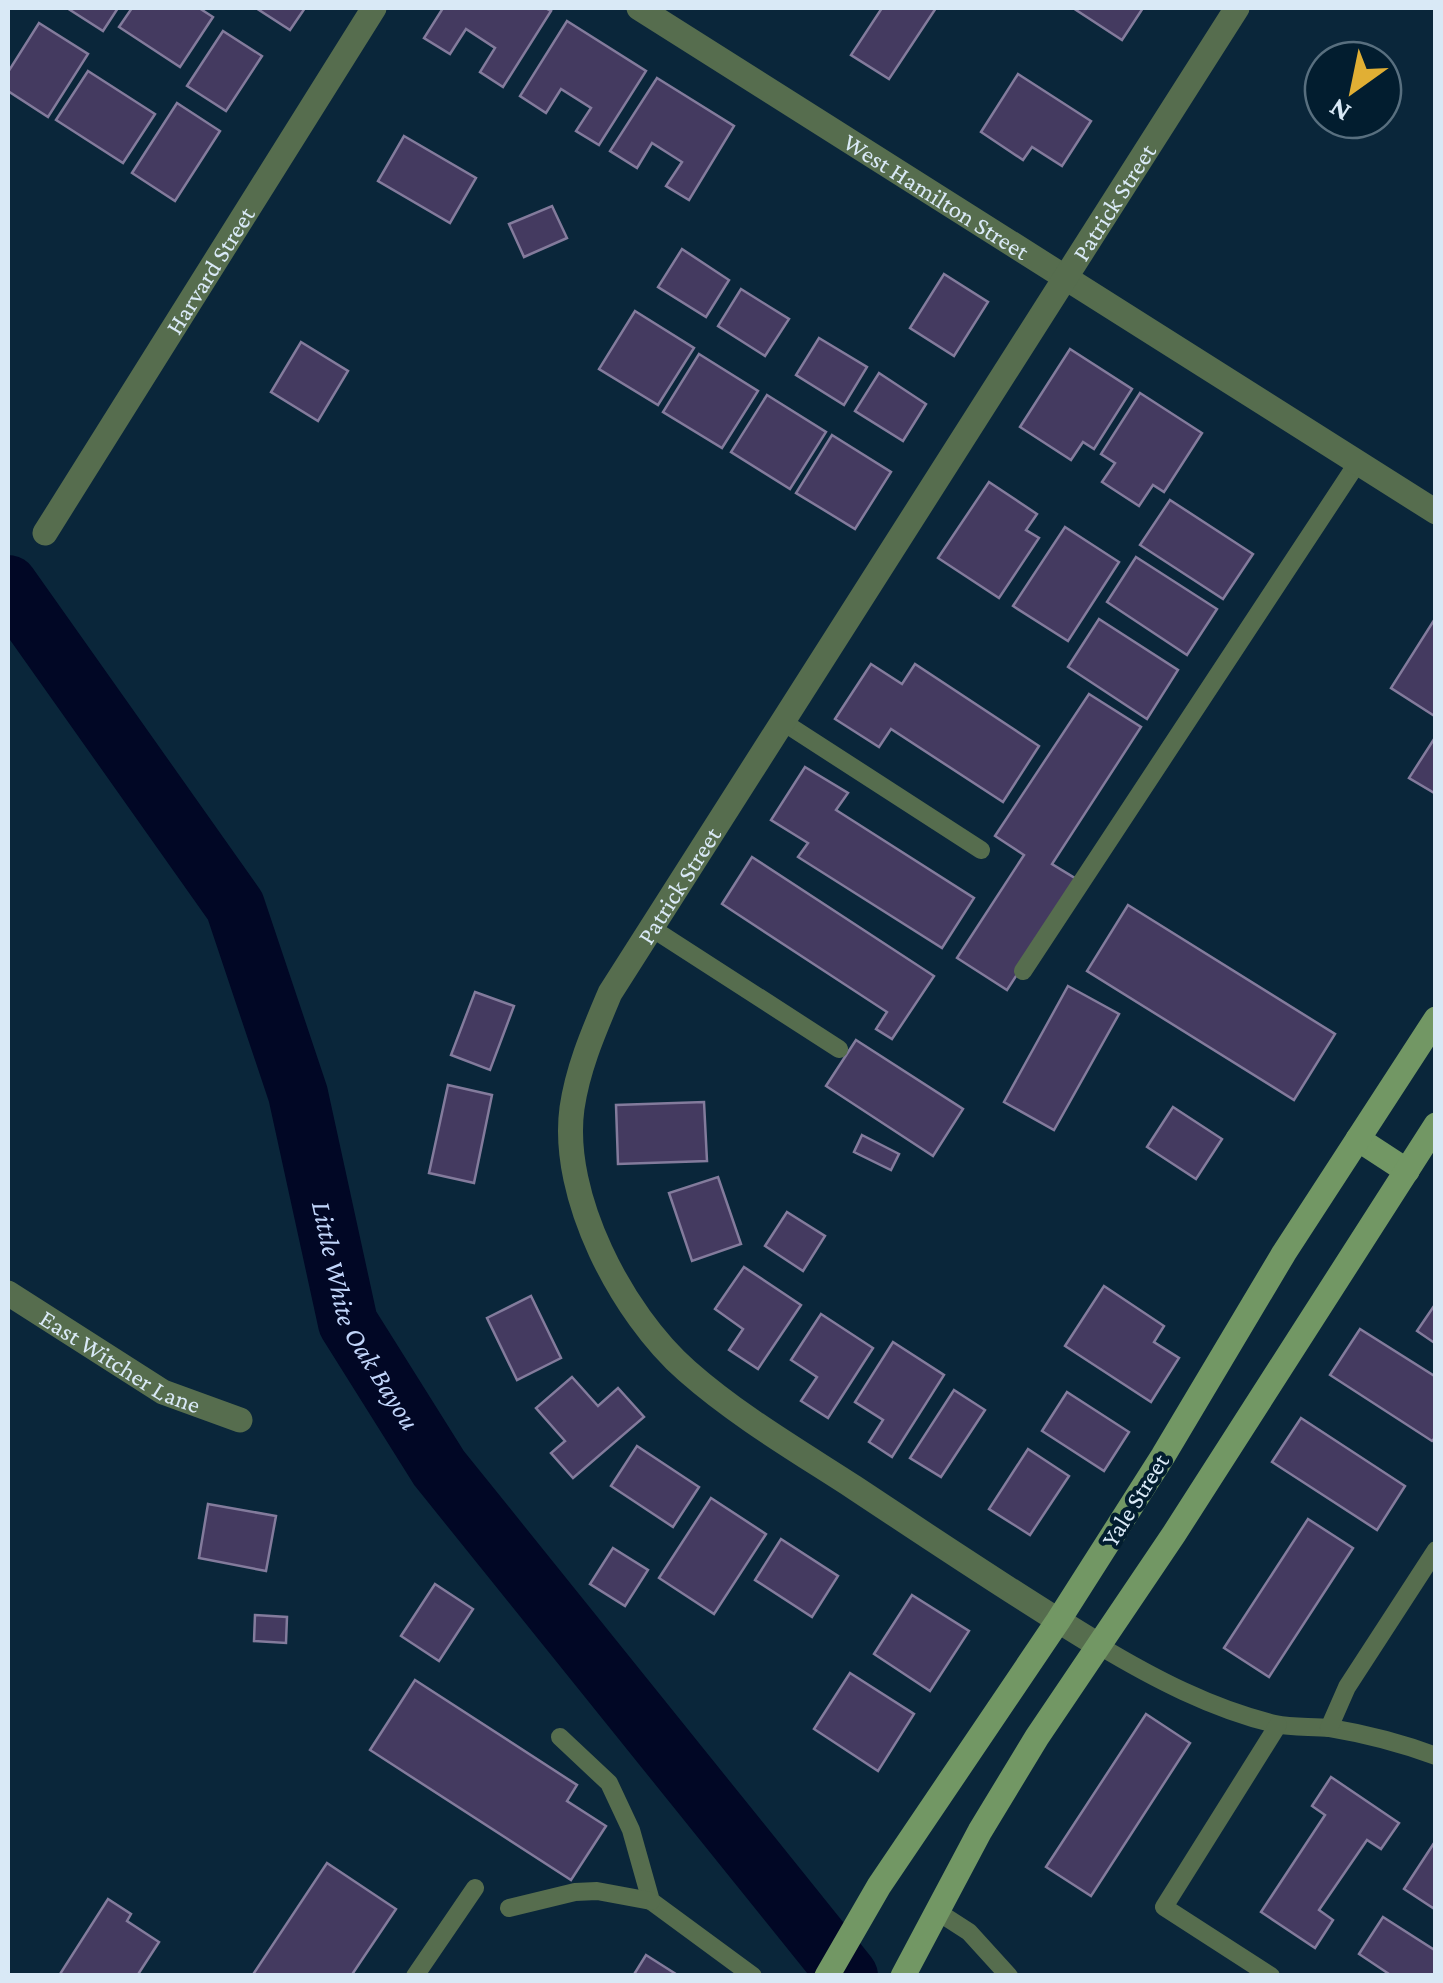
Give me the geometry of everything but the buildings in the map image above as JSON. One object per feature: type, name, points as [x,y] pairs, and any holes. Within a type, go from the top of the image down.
[{"type":"main road","name":"Yale Street","points":[[826,1976],[1058,1621],[1436,1019]]},
{"type":"main road","name":"Yale Street","points":[[903,1976],[1008,1784],[1174,1534],[1436,1125]]},
{"type":"main road","points":[[1358,1138],[1408,1171]]},
{"type":"street","name":"Harvard Street","points":[[46,533],[374,8]]},
{"type":"street","name":"West Hamilton Street","points":[[639,8],[1436,512]]},
{"type":"street","name":"Patrick Street","points":[[1098,1645],[734,1408],[684,1369],[643,1323],[596,1244],[573,1168],[572,1111],[584,1052],[610,993],[1237,8]]},
{"type":"street","name":"East Witcher Lane","points":[[8,1293],[162,1392],[240,1420]]},
{"type":"lane","points":[[1024,971],[1358,462]]},
{"type":"lane","points":[[784,722],[981,850]]},
{"type":"lane","points":[[653,929],[839,1049]]},
{"type":"lane","points":[[1329,1728],[1347,1687],[1436,1550]]},
{"type":"lane","points":[[1098,1645],[1206,1701],[1278,1724],[1329,1728],[1399,1742],[1436,1756]]},
{"type":"lane","points":[[1272,1976],[1164,1907],[1278,1724]]},
{"type":"lane","points":[[560,1737],[609,1782],[631,1830],[651,1901]]},
{"type":"lane","points":[[414,1976],[474,1888]]},
{"type":"lane","points":[[509,1908],[575,1892],[596,1891],[651,1901],[753,1976]]},
{"type":"lane","points":[[938,1912],[969,1932],[1009,1976]]},
{"type":"waterway","name":"Little White Oak Bayou","points":[[8,585],[235,906],[298,1094],[348,1323],[439,1468],[848,1976]]}]
